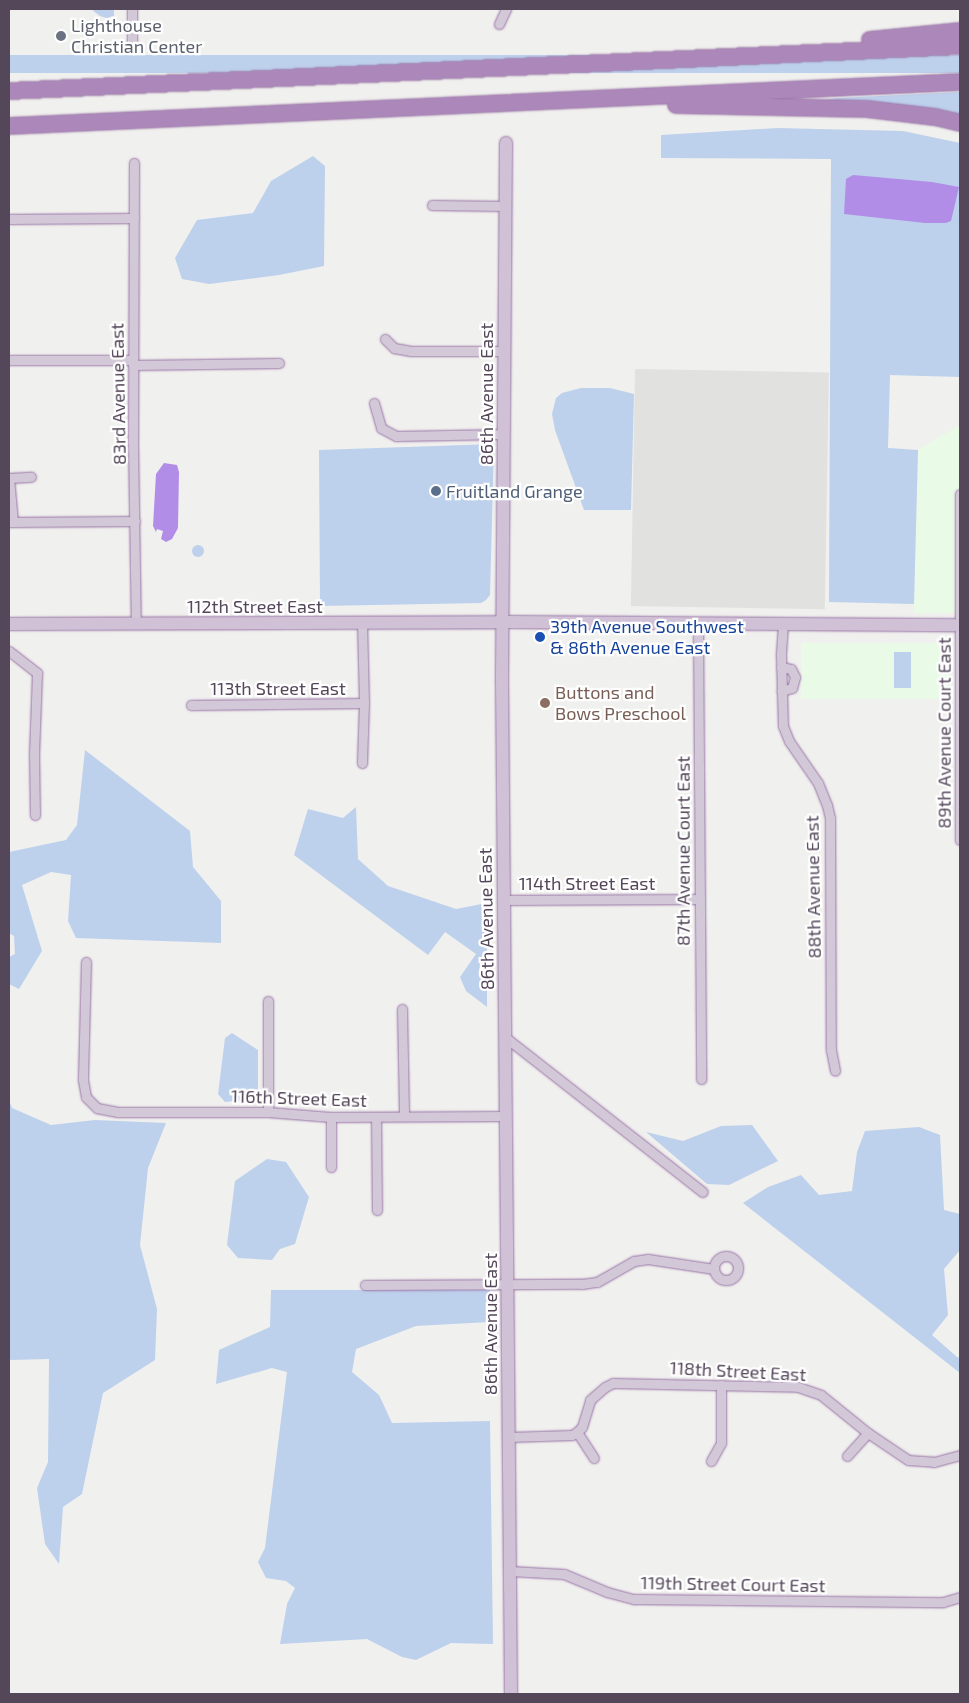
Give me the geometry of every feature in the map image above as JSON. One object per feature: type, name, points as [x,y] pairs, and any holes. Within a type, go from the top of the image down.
[{"type":"highway","points":[[630,60],[960,31]]},
{"type":"highway","points":[[9,91],[630,60],[960,46]]},
{"type":"highway","points":[[9,126],[960,82]]},
{"type":"highway","points":[[486,104],[775,106],[891,112],[960,123]]},
{"type":"street","points":[[132,9],[132,42]]},
{"type":"street","points":[[499,24],[506,9]]},
{"type":"street","name":"86th Avenue East","points":[[506,143],[502,622],[511,1694]]},
{"type":"street","name":"83rd Avenue East","points":[[134,163],[133,363],[136,624]]},
{"type":"street","points":[[432,205],[505,206]]},
{"type":"street","points":[[9,219],[134,218]]},
{"type":"street","points":[[384,339],[394,348],[411,351],[504,351]]},
{"type":"street","points":[[9,360],[133,363],[279,363]]},
{"type":"street","points":[[374,403],[381,428],[396,436],[504,434]]},
{"type":"street","points":[[31,477],[9,478],[11,522],[135,521]]},
{"type":"street","name":"89th Avenue Court East","points":[[960,494],[960,840]]},
{"type":"street","name":"112th Street East","points":[[9,624],[502,622],[960,626]]},
{"type":"street","points":[[362,623],[364,703],[362,763]]},
{"type":"street","name":"87th Avenue Court East","points":[[698,624],[701,1079]]},
{"type":"street","name":"88th Avenue East","points":[[783,624],[781,691],[785,734],[818,784],[830,818],[831,1050],[835,1071]]},
{"type":"street","points":[[9,651],[37,673],[34,815]]},
{"type":"street","points":[[781,667],[791,669],[795,676],[792,688],[781,691]]},
{"type":"street","name":"113th Street East","points":[[191,704],[364,703]]},
{"type":"street","name":"114th Street East","points":[[504,900],[700,899]]},
{"type":"street","name":"116th Street East","points":[[86,962],[83,1080],[86,1097],[92,1105],[107,1111],[268,1112],[331,1117],[506,1116]]},
{"type":"street","points":[[268,1001],[268,1112]]},
{"type":"street","points":[[402,1009],[404,1116]]},
{"type":"street","points":[[505,1037],[703,1192]]},
{"type":"street","points":[[331,1117],[331,1167]]},
{"type":"street","points":[[376,1117],[377,1210]]},
{"type":"street","points":[[365,1285],[590,1284],[634,1261],[648,1259],[714,1269]]},
{"type":"street","name":"118th Street East","points":[[577,1432],[582,1427],[590,1400],[594,1395],[614,1383],[798,1387],[810,1389],[821,1395],[868,1433],[908,1460],[934,1462],[960,1456]]},
{"type":"street","points":[[711,1461],[721,1443],[721,1386]]},
{"type":"street","points":[[508,1437],[572,1435],[577,1432],[594,1458]]},
{"type":"street","points":[[847,1456],[868,1433]]},
{"type":"street","name":"119th Street Court East","points":[[510,1571],[564,1574],[607,1592],[634,1599],[943,1602],[960,1598]]},
{"type":"shaded area","points":[[91,9],[114,9],[114,16],[107,18],[100,16]]},
{"type":"shaded area","points":[[9,55],[960,55],[960,73],[9,73]]},
{"type":"shaded area","points":[[960,92],[960,116],[826,100],[837,98]]},
{"type":"shaded area","points":[[777,128],[903,131],[960,143],[960,377],[890,375],[888,448],[918,450],[914,604],[829,602],[831,159],[661,158],[661,135]]},
{"type":"shaded area","points":[[313,156],[325,166],[324,266],[279,275],[209,284],[182,279],[175,258],[197,220],[253,213],[271,181]]},
{"type":"shaded area","points":[[853,175],[932,182],[959,187],[951,221],[946,223],[925,223],[844,214],[846,179]]},
{"type":"shaded area","points":[[635,369],[829,372],[825,609],[631,606]]},
{"type":"shaded area","points":[[581,388],[610,388],[634,394],[631,510],[584,510],[555,430],[552,414],[556,398],[562,393]]},
{"type":"shaded area","points":[[960,425],[960,613],[914,613],[918,450]]},
{"type":"shaded area","points":[[494,444],[490,595],[486,600],[481,603],[320,606],[319,450]]},
{"type":"shaded area","points":[[164,463],[177,465],[179,472],[178,528],[172,539],[166,542],[161,539],[163,531],[157,529],[156,532],[153,526],[156,474]]},
{"type":"shaded area","points":[[198,545],[204,551],[198,557],[192,551]]},
{"type":"shaded area","points":[[801,643],[948,643],[948,699],[801,699]]},
{"type":"shaded area","points":[[894,652],[911,652],[911,688],[894,688]]},
{"type":"shaded area","points":[[85,750],[190,831],[193,867],[221,901],[221,943],[76,938],[68,921],[71,875],[51,872],[22,885],[42,951],[19,989],[9,984],[9,957],[15,954],[14,936],[9,933],[9,852],[66,840],[77,825]]},
{"type":"shaded area","points":[[356,807],[358,859],[388,886],[456,909],[487,903],[487,1007],[466,991],[460,977],[476,954],[445,932],[428,955],[294,855],[308,809],[343,818]]},
{"type":"shaded area","points":[[232,1033],[258,1050],[258,1090],[244,1100],[225,1102],[218,1094],[225,1038]]},
{"type":"shaded area","points":[[9,1100],[12,1108],[51,1125],[95,1120],[166,1123],[148,1168],[140,1245],[157,1309],[155,1360],[103,1393],[82,1494],[63,1507],[59,1564],[45,1544],[37,1488],[48,1462],[49,1359],[9,1360]]},
{"type":"shaded area","points":[[752,1125],[778,1161],[729,1185],[707,1184],[646,1132],[683,1141],[721,1126]]},
{"type":"shaded area","points":[[919,1127],[940,1135],[944,1210],[960,1214],[960,1250],[944,1269],[948,1315],[932,1335],[960,1358],[960,1373],[743,1203],[768,1187],[801,1175],[819,1195],[852,1191],[857,1152],[865,1131]]},
{"type":"shaded area","points":[[267,1159],[286,1162],[309,1197],[295,1244],[280,1249],[272,1260],[238,1258],[227,1245],[235,1181]]},
{"type":"shaded area","points":[[271,1290],[490,1290],[489,1322],[416,1326],[356,1349],[352,1372],[379,1395],[392,1423],[490,1421],[493,1644],[451,1643],[416,1660],[402,1657],[367,1639],[280,1644],[287,1604],[295,1588],[286,1581],[266,1578],[258,1562],[265,1548],[287,1372],[272,1368],[216,1384],[219,1350],[270,1327]]},
{"type":"place","name":"Lighthouse Christian Center","points":[[61,36]]},
{"type":"place","name":"Fruitland Grange","points":[[436,491]]},
{"type":"place","name":"39th Avenue Southwest & 86th Avenue East","points":[[540,637]]},
{"type":"place","name":"Buttons and Bows Preschool","points":[[545,703]]}]
